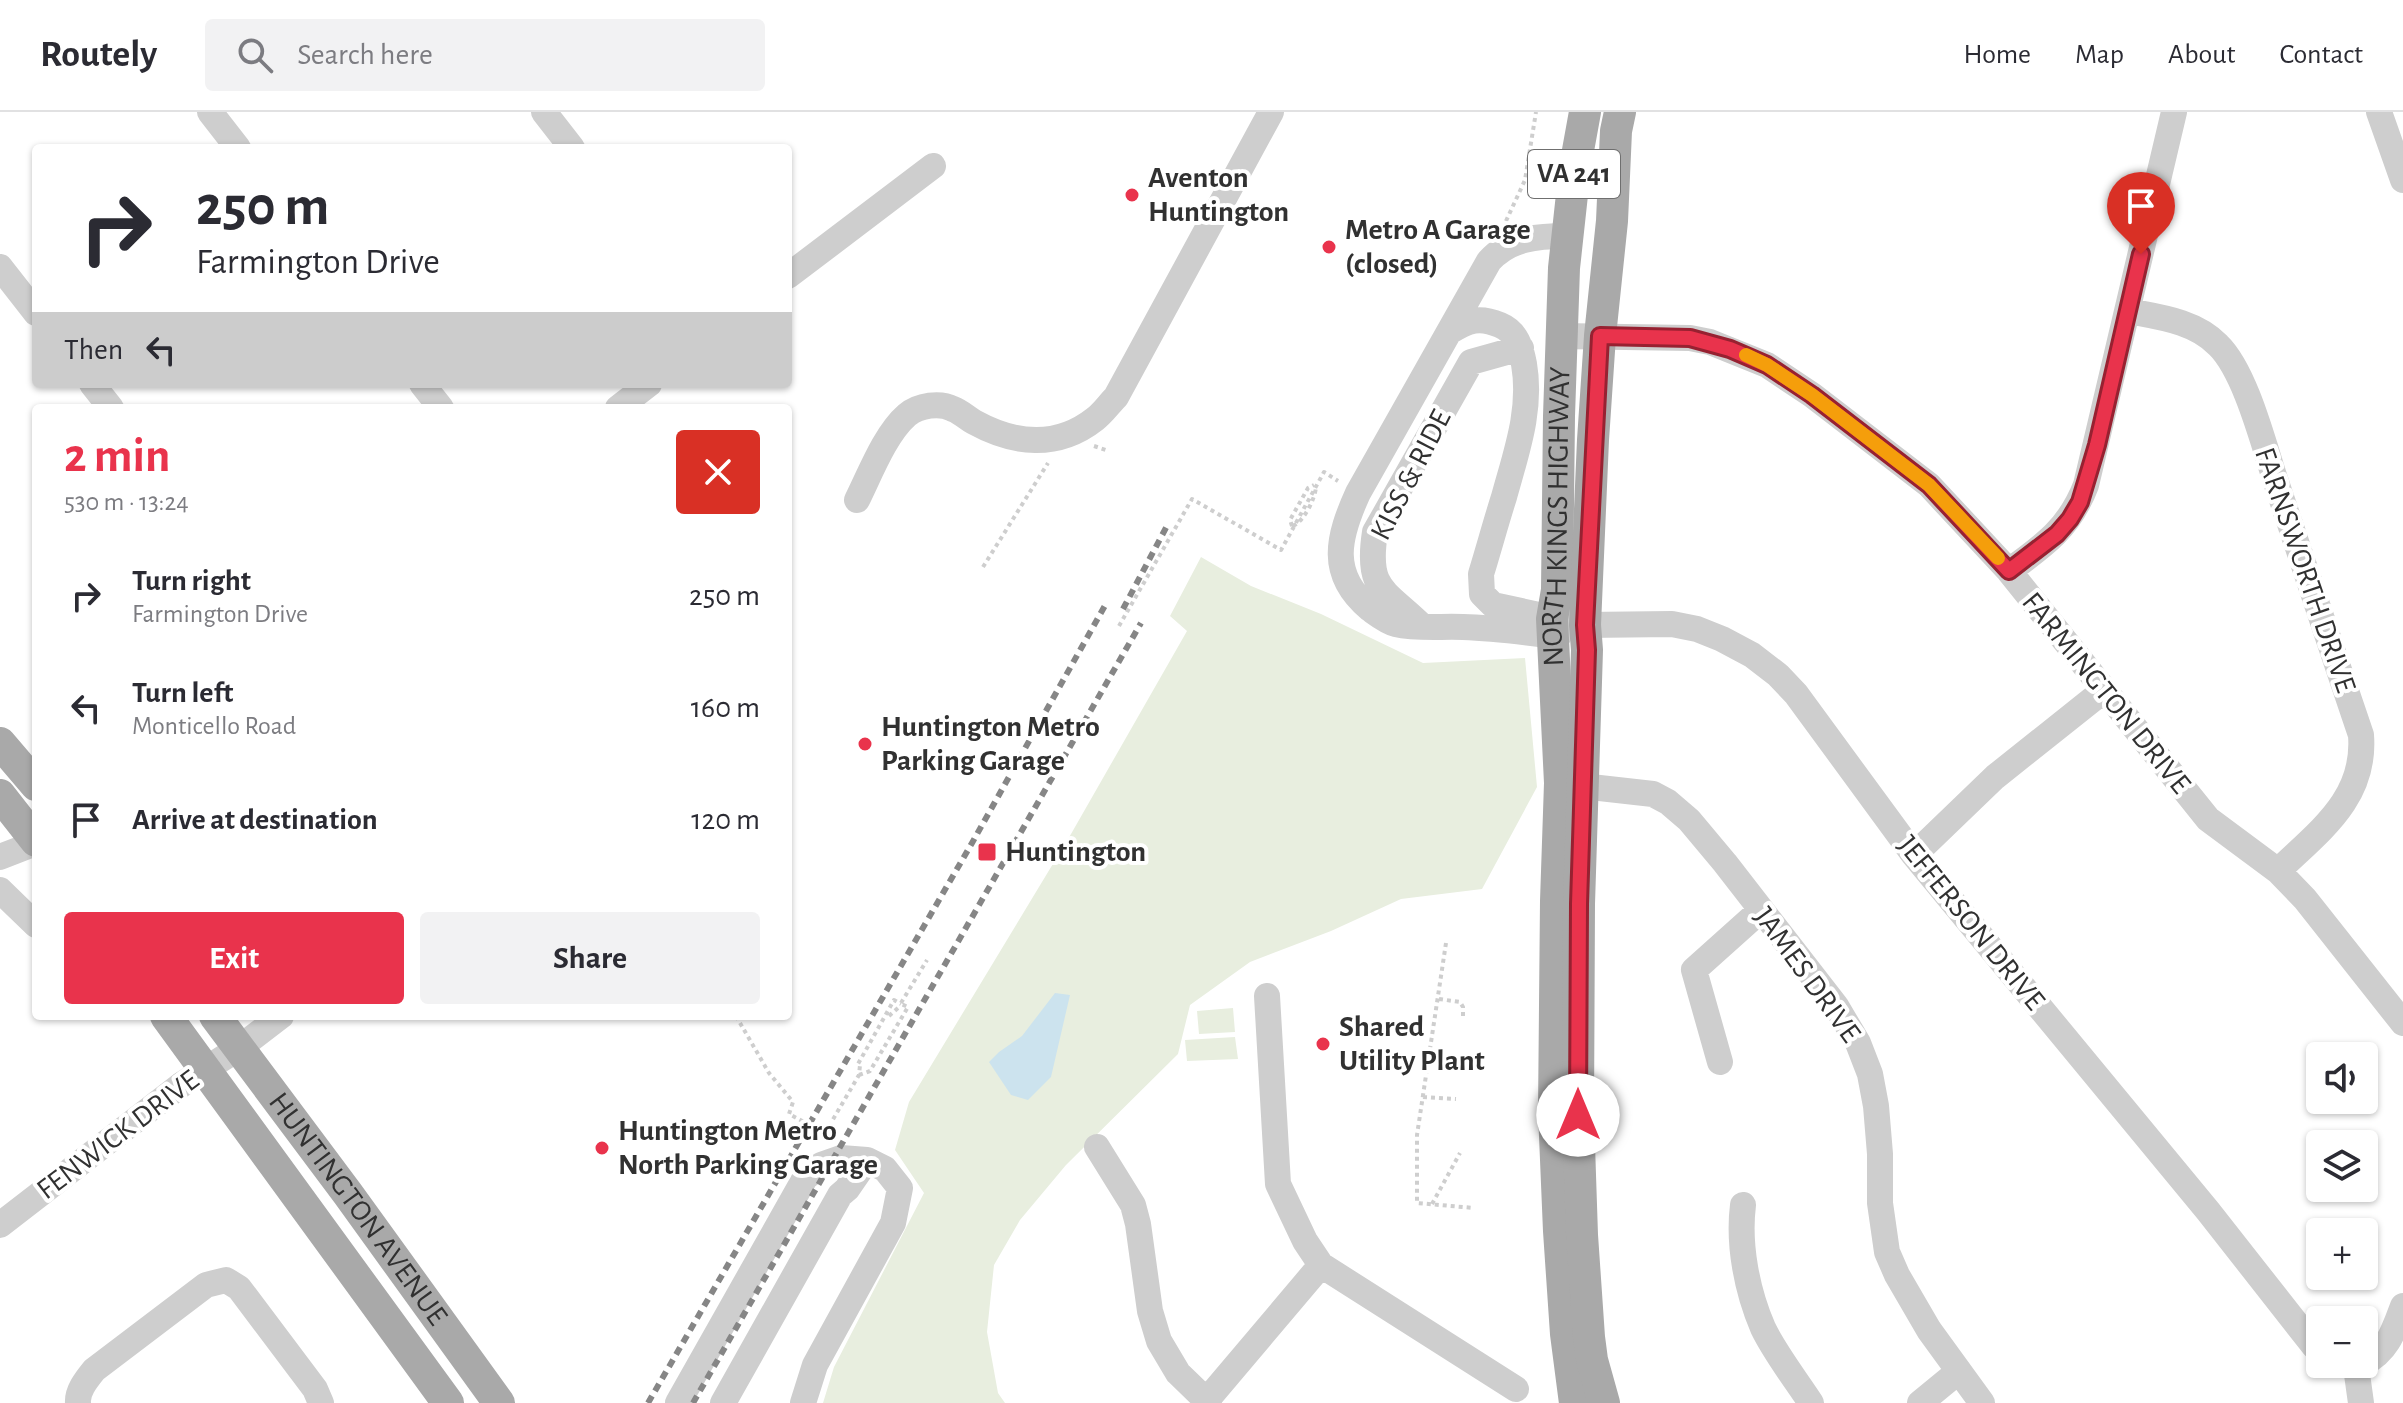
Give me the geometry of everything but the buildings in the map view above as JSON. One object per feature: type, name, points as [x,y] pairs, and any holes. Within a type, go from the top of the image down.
[{"type":"main road","name":"NORTH KINGS HIGHWAY","points":[[1585,112],[1567,236],[1560,336],[1554,628],[1572,785],[1579,904],[1582,1235],[1592,1360],[1604,1403]]},
{"type":"main road","name":"NORTH KINGS HIGHWAY","points":[[1575,1403],[1566,1334],[1554,1112],[1556,901],[1587,650],[1585,625],[1600,336],[1620,112]]},
{"type":"main road","points":[[0,743],[32,780]]},
{"type":"main road","points":[[0,795],[32,837]]},
{"type":"main road","name":"HUNTINGTON AVENUE","points":[[169,1020],[448,1403]]},
{"type":"main road","name":"HUNTINGTON AVENUE","points":[[218,1020],[499,1403]]},
{"type":"street","points":[[210,112],[235,144]]},
{"type":"street","points":[[544,112],[569,144]]},
{"type":"street","points":[[857,500],[895,429],[917,409],[951,407],[975,423],[1011,439],[1043,441],[1072,433],[1095,419],[1116,397],[1271,112]]},
{"type":"street","points":[[2009,571],[2057,534],[2080,502],[2097,445],[2174,112]]},
{"type":"street","points":[[2379,112],[2403,180]]},
{"type":"street","points":[[792,273],[933,166]]},
{"type":"street","points":[[1554,628],[1497,630],[1394,624],[1360,600],[1348,585],[1341,567],[1340,544],[1344,523],[1358,493],[1481,272],[1498,250],[1508,244],[1567,236]]},
{"type":"street","points":[[0,267],[32,308]]},
{"type":"street","name":"FARNSWORTH DRIVE","points":[[2128,311],[2192,327],[2208,336],[2229,358],[2239,375],[2361,735],[2358,776],[2351,792],[2336,815],[2278,871]]},
{"type":"street","points":[[1449,332],[1467,320],[1479,318],[1506,327],[1515,335],[1521,348],[1528,386],[1523,429],[1481,574],[1482,594],[1493,605],[1554,628]]},
{"type":"street","name":"FARMINGTON DRIVE","points":[[1560,336],[1690,338],[1710,342],[1767,365],[1812,395],[1929,485],[2009,571],[2208,819],[2278,871],[2305,899],[2403,1023]]},
{"type":"street","name":"KISS & RIDE","points":[[1422,626],[1384,592],[1374,577],[1371,560],[1375,532],[1471,362],[1521,348]]},
{"type":"street","points":[[95,388],[108,404]]},
{"type":"street","points":[[425,388],[438,404]]},
{"type":"street","points":[[623,404],[644,388]]},
{"type":"street","name":"JEFFERSON DRIVE","points":[[1554,628],[1672,624],[1697,629],[1752,655],[1778,675],[1796,694],[1914,855],[2306,1334]]},
{"type":"street","points":[[1914,855],[1995,777],[2103,691]]},
{"type":"street","name":"JAMES DRIVE","points":[[1572,785],[1653,794],[1668,802],[1689,820],[1836,1006],[1858,1043],[1870,1074],[1876,1106],[1880,1203],[1887,1252],[1929,1330],[1982,1403]]},
{"type":"street","points":[[0,857],[32,844]]},
{"type":"street","points":[[0,890],[32,921]]},
{"type":"street","points":[[1720,1062],[1694,970],[1761,910]]},
{"type":"street","points":[[1267,996],[1278,1184],[1305,1241],[1321,1265],[1516,1389]]},
{"type":"street","name":"FENWICK DRIVE","points":[[0,1225],[181,1085],[276,1020]]},
{"type":"street","points":[[1097,1147],[1133,1205],[1150,1311],[1159,1341],[1178,1373],[1208,1402],[1321,1265]]},
{"type":"street","points":[[678,1403],[805,1178],[821,1165],[841,1158],[867,1160],[885,1169],[900,1188],[893,1223],[815,1365],[803,1403]]},
{"type":"street","points":[[723,1403],[840,1195],[867,1160]]},
{"type":"street","points":[[1743,1205],[1744,1261],[1754,1301],[1764,1330],[1811,1403]]},
{"type":"street","points":[[78,1403],[83,1384],[94,1370],[206,1285],[226,1280],[239,1288],[315,1389],[321,1403]]},
{"type":"street","points":[[2378,1355],[2387,1346],[2403,1306]]},
{"type":"street","points":[[1920,1403],[1959,1371]]},
{"type":"street","points":[[2358,1378],[2361,1403]]},
{"type":"path","points":[[1502,224],[1509,219],[1522,189],[1536,112]]},
{"type":"path","points":[[1087,450],[1096,445],[1106,450]]},
{"type":"path","points":[[983,567],[1047,463],[1056,461]]},
{"type":"path","points":[[1183,512],[1185,515],[1122,626],[1119,626],[1183,512],[1192,499],[1281,550],[1324,472],[1346,486]]},
{"type":"path","points":[[1446,943],[1417,1135],[1417,1203],[1474,1208]]},
{"type":"path","points":[[901,1004],[927,960]]},
{"type":"path","points":[[1439,999],[1460,1002],[1463,1019]]},
{"type":"path","points":[[738,1020],[769,1073],[793,1102],[789,1114],[825,1133],[859,1075],[858,1064],[894,1000],[908,1007],[870,1071],[859,1075]]},
{"type":"path","points":[[860,1065],[890,1013],[899,1007],[898,1017],[868,1070]]},
{"type":"path","points":[[1423,1097],[1456,1099]]},
{"type":"path","points":[[1432,1204],[1460,1153]]},
{"type":"green space","points":[[1201,557],[1251,586],[1321,614],[1423,663],[1525,658],[1537,787],[1482,889],[1401,899],[1331,931],[1250,962],[1190,1005],[1178,1054],[1066,1165],[1020,1220],[994,1265],[987,1332],[998,1393],[1005,1403],[823,1403],[834,1367],[924,1193],[895,1150],[909,1102],[1071,834],[1187,631],[1170,616]]},
{"type":"green space","points":[[1233,1008],[1235,1032],[1199,1034],[1197,1011]]},
{"type":"green space","points":[[1235,1037],[1238,1059],[1187,1061],[1185,1040]]},
{"type":"water","points":[[1055,993],[1070,995],[1051,1077],[1028,1100],[1011,1095],[989,1062],[1022,1036]]},
{"type":"railway","points":[[1123,609],[1168,524]]},
{"type":"railway","points":[[648,1403],[972,843],[1107,602]]},
{"type":"railway","points":[[693,1403],[1141,623]]},
{"type":"slow traffic","points":[[1746,355],[1812,395],[1929,485],[1998,558]]},
{"type":"place","name":"Aventon Huntington","points":[[1132,195]]},
{"type":"place","name":"Metro A Garage (closed)","points":[[1329,247]]},
{"type":"place","name":"Huntington Metro Parking Garage","points":[[865,744]]},
{"type":"place","name":"Huntington","points":[[987,852]]},
{"type":"place","name":"Shared Utility Plant","points":[[1323,1044]]},
{"type":"place","name":"Huntington Metro North Parking Garage","points":[[602,1148]]},
{"type":"route","points":[[1578,1115],[1585,625],[1600,336],[1690,338],[1730,349],[1767,365],[1812,395],[1929,485],[2009,571],[2057,534],[2080,502],[2097,445],[2141,254]]}]
